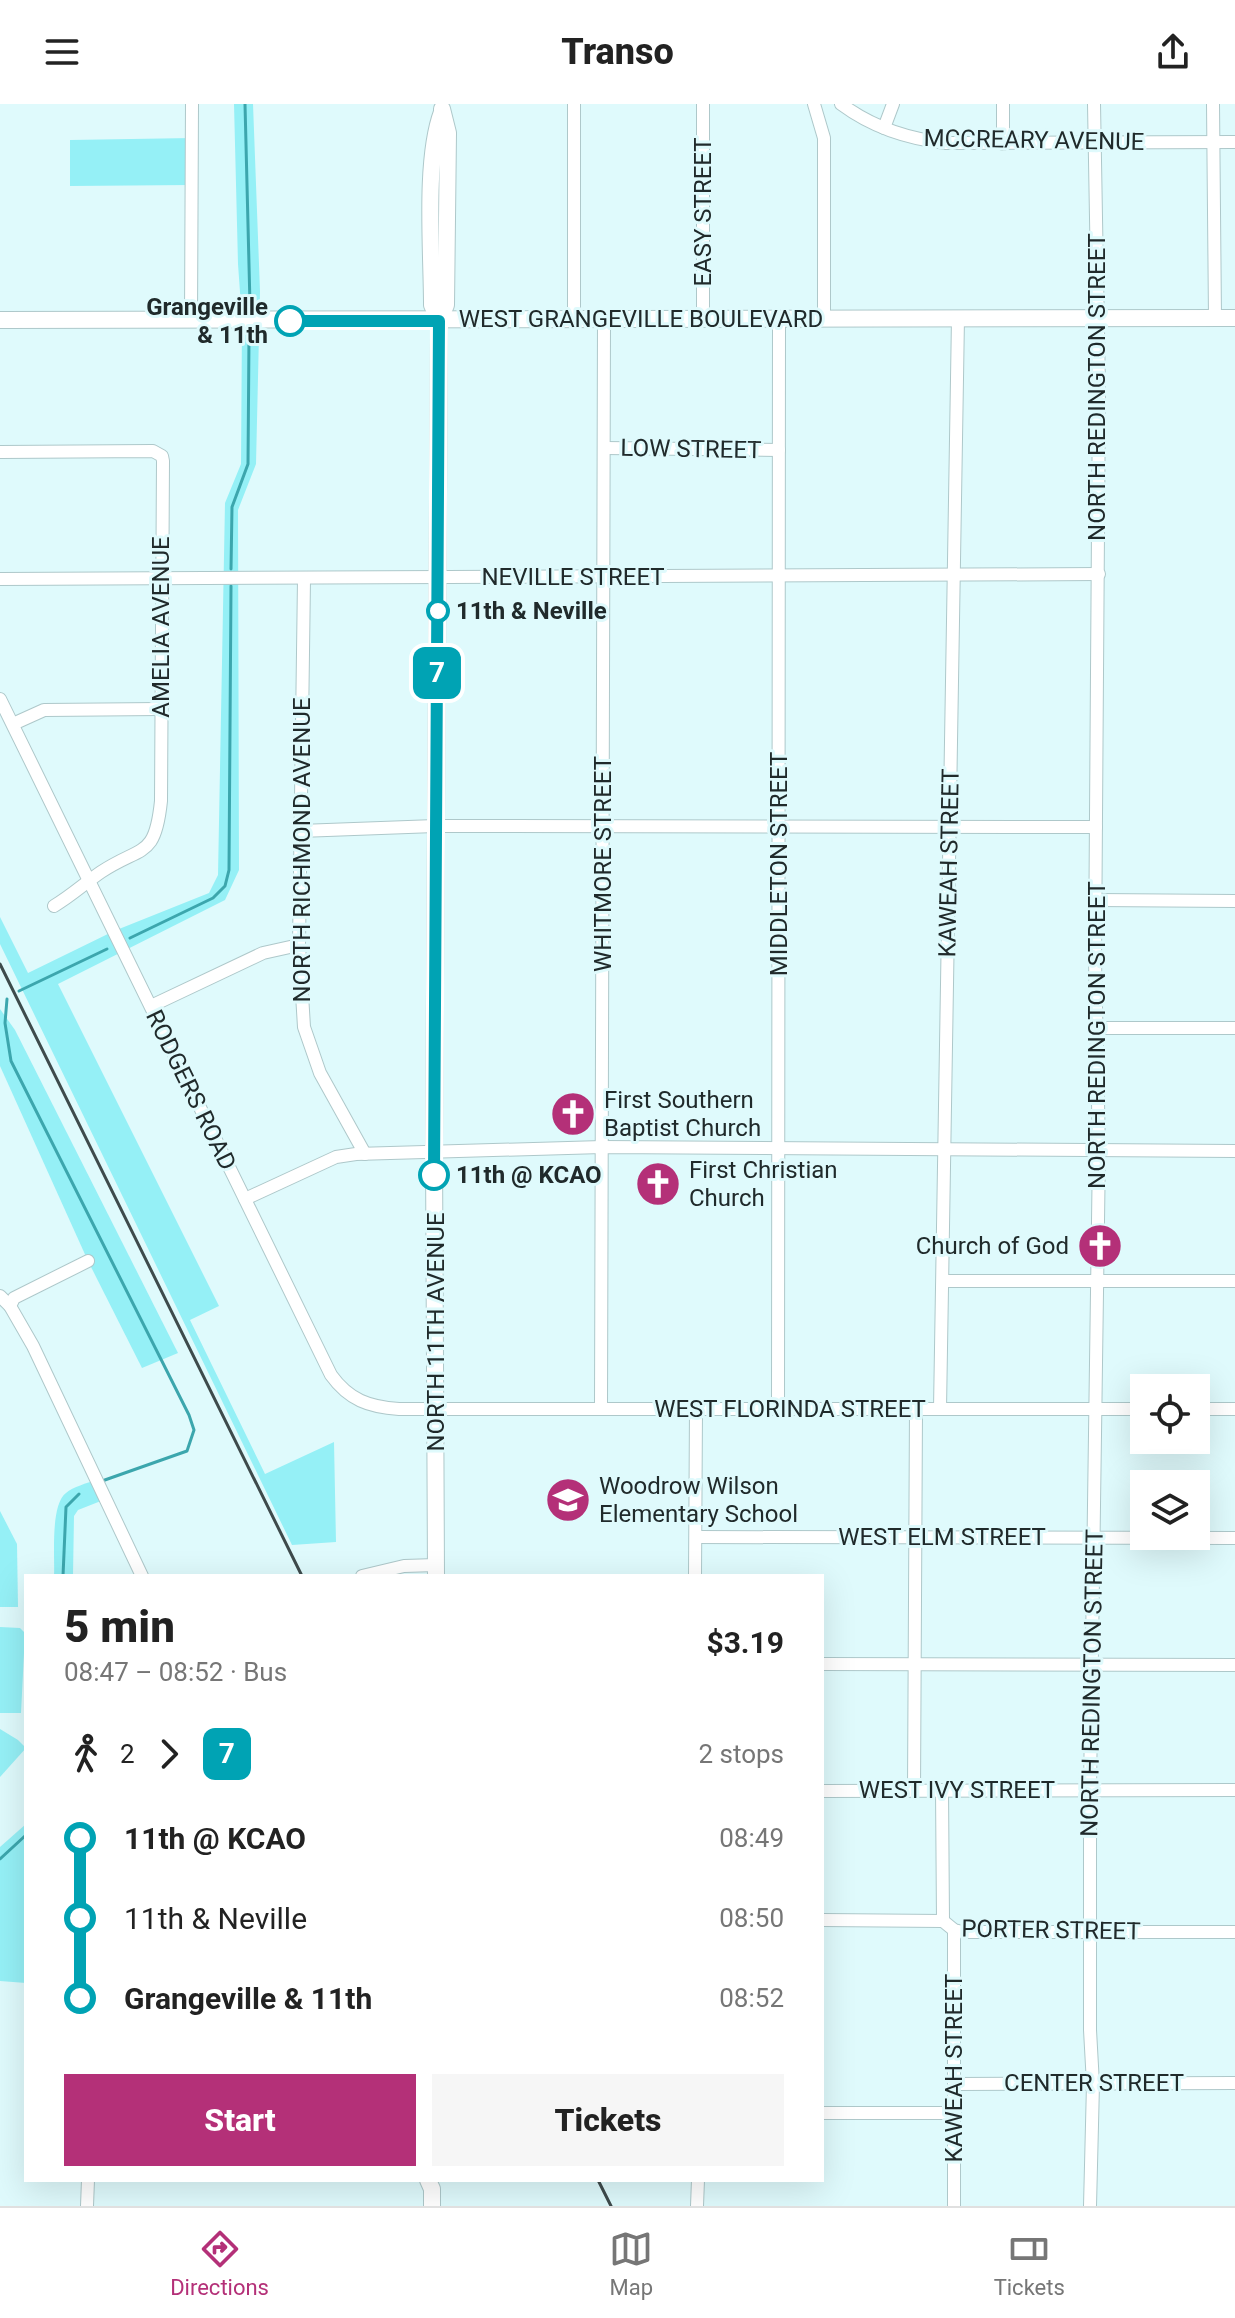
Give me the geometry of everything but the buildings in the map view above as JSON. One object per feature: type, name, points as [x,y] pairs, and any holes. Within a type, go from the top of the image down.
[{"type":"main road","name":"NORTH 11TH AVENUE","points":[[436,1570],[434,1152],[439,321],[446,305],[448,133],[442,108]]},
{"type":"main road","name":"WEST GRANGEVILLE BOULEVARD","points":[[0,320],[1235,318]]},
{"type":"main road","points":[[426,2206],[427,2182]]},
{"type":"main road","points":[[428,2182],[432,2189],[432,2206]]},
{"type":"main road","points":[[441,2182],[441,2206]]},
{"type":"street","points":[[191,319],[192,104]]},
{"type":"street","points":[[574,104],[574,320]]},
{"type":"street","name":"EASY STREET","points":[[703,104],[703,319]]},
{"type":"street","points":[[814,104],[824,138],[824,318]]},
{"type":"street","name":"MCCREARY AVENUE","points":[[841,104],[884,128],[921,140],[1003,144],[1235,142]]},
{"type":"street","points":[[884,128],[893,104]]},
{"type":"street","points":[[1003,104],[1003,144]]},
{"type":"street","name":"NORTH REDINGTON STREET","points":[[1090,2206],[1093,2084],[1089,1931],[1090,1790],[1099,1150],[1096,1028],[1098,318],[1094,104]]},
{"type":"street","points":[[1213,104],[1215,318]]},
{"type":"street","name":"KAWEAH STREET","points":[[940,1409],[958,318]]},
{"type":"street","name":"MIDDLETON STREET","points":[[778,1409],[779,319]]},
{"type":"street","name":"WHITMORE STREET","points":[[601,1408],[604,320]]},
{"type":"street","name":"LOW STREET","points":[[604,448],[779,450]]},
{"type":"street","name":"AMELIA AVENUE","points":[[0,452],[159,453],[163,461],[161,801],[157,830],[144,850],[104,870],[54,906]]},
{"type":"street","name":"NEVILLE STREET","points":[[0,579],[1099,574]]},
{"type":"street","name":"NORTH RICHMOND AVENUE","points":[[304,579],[299,945],[306,1040],[320,1073],[365,1154]]},
{"type":"street","name":"RODGERS ROAD","points":[[0,699],[331,1375],[339,1386],[367,1406],[436,1409]]},
{"type":"street","points":[[13,724],[44,710],[160,709]]},
{"type":"street","points":[[300,831],[435,826],[1096,827]]},
{"type":"street","points":[[1096,900],[1235,901]]},
{"type":"street","points":[[151,1006],[263,953],[299,945]]},
{"type":"street","points":[[1096,1028],[1235,1028]]},
{"type":"street","points":[[245,1199],[339,1156],[365,1154],[602,1147],[1235,1151]]},
{"type":"street","points":[[10,1306],[14,1298],[88,1261]]},
{"type":"street","points":[[943,1281],[1235,1281]]},
{"type":"street","points":[[0,1296],[10,1306],[33,1346],[141,1574]]},
{"type":"street","name":"WEST FLORINDA STREET","points":[[436,1409],[1130,1409]]},
{"type":"street","points":[[695,1574],[696,1409]]},
{"type":"street","points":[[914,1791],[916,1409]]},
{"type":"street","points":[[1210,1409],[1235,1409]]},
{"type":"street","name":"WEST ELM STREET","points":[[696,1537],[1235,1538]]},
{"type":"street","points":[[370,1574],[404,1566],[436,1570]]},
{"type":"street","points":[[824,1664],[1235,1665]]},
{"type":"street","points":[[942,1790],[943,1921]]},
{"type":"street","name":"WEST IVY STREET","points":[[824,1791],[1235,1790]]},
{"type":"street","name":"PORTER STREET","points":[[824,1920],[943,1921],[954,1930],[1235,1932]]},
{"type":"street","name":"KAWEAH STREET","points":[[954,1930],[954,2206]]},
{"type":"street","name":"CENTER STREET","points":[[954,2084],[1235,2083]]},
{"type":"street","points":[[824,2113],[955,2113]]},
{"type":"street","points":[[87,2206],[88,2182]]},
{"type":"street","points":[[697,2206],[698,2182]]},
{"type":"shaded area","points":[[234,104],[253,104],[260,291],[256,464],[238,510],[239,870],[225,900],[58,984],[219,1306],[190,1320],[265,1474],[334,1442],[336,1542],[292,1545],[0,944],[0,917],[28,973],[114,931],[209,893],[218,875],[225,503],[241,464],[242,320]]},
{"type":"shaded area","points":[[192,138],[191,185],[70,186],[70,140]]},
{"type":"shaded area","points":[[0,1009],[15,1030],[178,1353],[142,1368],[88,1261],[0,1066]]},
{"type":"shaded area","points":[[96,1480],[106,1499],[78,1510],[74,1516],[73,1574],[54,1574],[55,1520],[61,1499],[72,1489]]},
{"type":"shaded area","points":[[0,1511],[17,1544],[18,1607],[0,1607]]},
{"type":"shaded area","points":[[0,1627],[20,1628],[24,1632],[21,1713],[0,1713]]},
{"type":"shaded area","points":[[0,1729],[18,1740],[24,1750],[0,1777]]},
{"type":"shaded area","points":[[24,1826],[24,1983],[0,1981],[0,1847]]},
{"type":"waterway","points":[[245,104],[250,305]]},
{"type":"waterway","points":[[231,569],[232,507],[248,464],[249,337]]},
{"type":"waterway","points":[[130,938],[213,898],[225,886],[229,870],[231,586]]},
{"type":"waterway","points":[[19,991],[107,949]]},
{"type":"waterway","points":[[7,999],[5,1023],[11,1061],[194,1430],[187,1451],[102,1481]]},
{"type":"waterway","points":[[63,1574],[66,1507],[79,1494]]},
{"type":"waterway","points":[[0,1859],[24,1837]]},
{"type":"railway","points":[[0,964],[301,1574]]},
{"type":"railway","points":[[599,2182],[611,2206]]},
{"type":"bus line","name":"7","points":[[290,321],[439,321],[434,1175]]},
{"type":"place","name":"Grangeville & 11th","points":[[290,321]]},
{"type":"place","name":"11th & Neville","points":[[438,611]]},
{"type":"place","name":"First Southern Baptist Church","points":[[573,1114]]},
{"type":"place","name":"11th @ KCAO","points":[[434,1175]]},
{"type":"place","name":"First Christian Church","points":[[658,1184]]},
{"type":"place","name":"Church of God","points":[[1100,1246]]},
{"type":"place","name":"Woodrow Wilson Elementary School","points":[[568,1500]]}]
